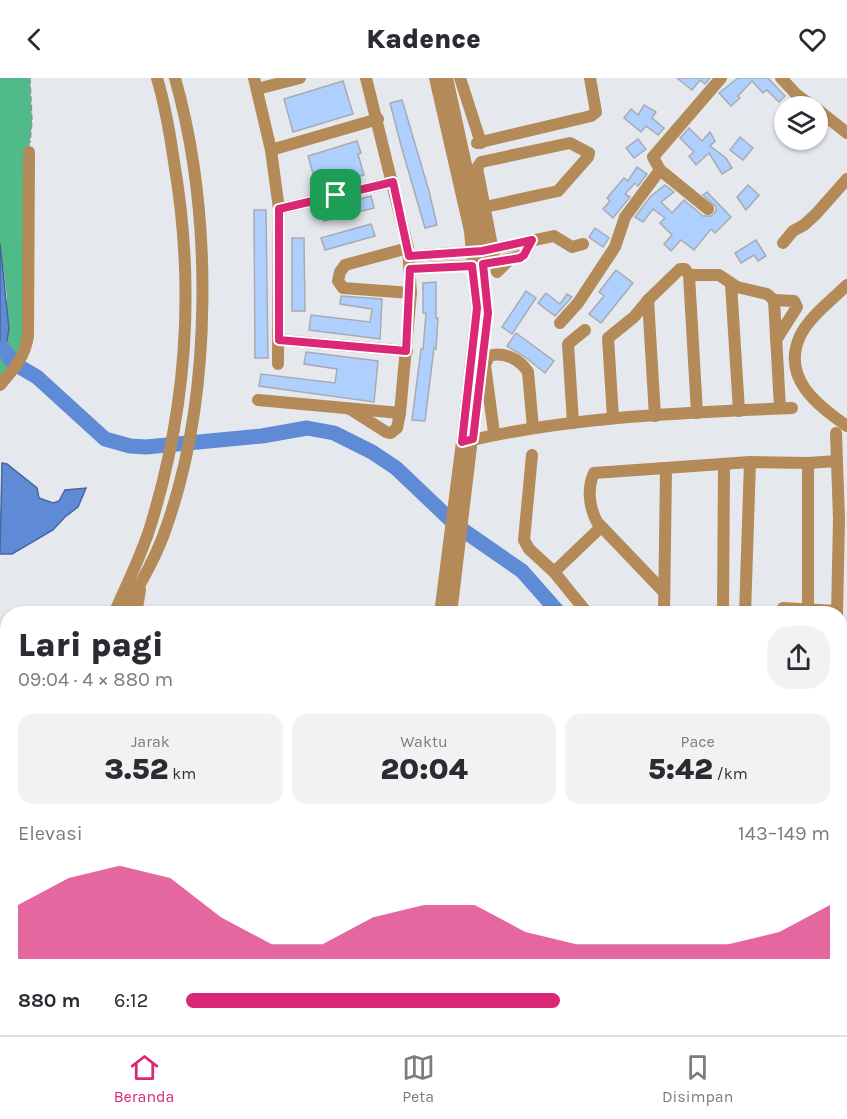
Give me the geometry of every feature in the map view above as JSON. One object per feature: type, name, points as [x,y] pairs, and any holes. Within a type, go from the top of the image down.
[{"type":"street","points":[[117,606],[152,523],[171,451],[178,418],[186,330],[182,209],[157,78]]},
{"type":"street","points":[[128,606],[144,577],[166,528],[187,450],[202,332],[201,248],[189,140],[175,78]]},
{"type":"street","points":[[278,364],[279,209],[272,150],[256,83],[300,78]]},
{"type":"street","points":[[350,409],[380,430],[391,433],[397,428],[411,292],[409,252],[378,118],[366,78]]},
{"type":"street","points":[[435,78],[470,231],[485,262]]},
{"type":"street","points":[[447,78],[464,147],[485,262]]},
{"type":"street","points":[[460,78],[479,143],[591,116],[596,112],[590,78]]},
{"type":"street","points":[[708,209],[660,170],[653,157],[721,78]]},
{"type":"street","points":[[781,78],[799,96]]},
{"type":"street","points":[[272,150],[378,118]]},
{"type":"street","points":[[828,118],[847,133]]},
{"type":"street","points":[[452,606],[458,520],[488,313],[485,207],[477,168],[481,162],[570,143],[589,153],[558,191],[485,207]]},
{"type":"street","points":[[0,385],[17,365],[26,348],[28,336],[29,152]]},
{"type":"street","points":[[560,323],[578,303],[615,247],[625,217],[660,170]]},
{"type":"street","points":[[783,243],[793,231],[816,214],[847,179]]},
{"type":"street","points":[[279,209],[393,182]]},
{"type":"street","points":[[411,292],[343,288],[338,281],[339,272],[345,265],[409,252],[485,262],[532,240],[554,236],[572,247],[583,244]]},
{"type":"street","points":[[410,269],[509,260],[524,255],[532,240]]},
{"type":"street","points":[[614,418],[608,338],[634,317],[680,268],[685,269],[689,275],[697,413]]},
{"type":"street","points":[[689,275],[719,275],[731,284],[767,294],[774,300],[797,303],[776,340]]},
{"type":"street","points":[[731,284],[739,411]]},
{"type":"street","points":[[847,285],[814,317],[800,336],[796,356],[798,375],[806,391],[818,406],[847,426]]},
{"type":"street","points":[[648,300],[655,416]]},
{"type":"street","points":[[468,441],[494,433],[614,418],[786,408],[776,340],[774,300]]},
{"type":"street","points":[[573,423],[568,344],[585,330]]},
{"type":"street","points":[[279,340],[406,351]]},
{"type":"street","points":[[494,433],[485,365],[489,356],[496,354],[504,354],[525,366],[528,372],[532,428]]},
{"type":"street","points":[[258,400],[400,413]]},
{"type":"street","points":[[836,433],[843,519],[837,606]]},
{"type":"street","points":[[532,455],[524,540],[529,549],[554,572],[582,606]]},
{"type":"street","points":[[663,591],[601,527],[590,506],[594,473],[750,462],[837,461]]},
{"type":"street","points":[[745,606],[750,462]]},
{"type":"street","points":[[808,463],[808,606]]},
{"type":"street","points":[[723,606],[724,464]]},
{"type":"street","points":[[664,606],[666,468]]},
{"type":"street","points":[[554,572],[601,527]]},
{"type":"street","points":[[442,606],[456,537]]},
{"type":"street","points":[[138,606],[144,577]]},
{"type":"path","points":[[29,152],[33,122],[30,78]]},
{"type":"green space","points":[[0,78],[30,78],[32,121],[29,152],[28,336],[0,385],[0,352],[7,340],[7,297],[0,243]]},
{"type":"water","points":[[0,243],[9,329],[7,340],[0,352]]},
{"type":"water","points":[[2,463],[7,464],[37,488],[39,498],[53,503],[59,501],[65,490],[86,488],[78,507],[53,530],[12,554],[0,554]]},
{"type":"building","points":[[677,78],[710,78],[705,84],[700,80],[692,90]]},
{"type":"building","points":[[738,78],[768,78],[785,96],[774,97],[767,90],[763,93],[752,81],[731,106],[719,93]]},
{"type":"building","points":[[343,81],[353,114],[293,132],[284,99]]},
{"type":"building","points":[[402,100],[437,225],[425,228],[390,103]]},
{"type":"building","points":[[644,105],[656,112],[652,118],[664,128],[658,135],[646,126],[641,132],[624,118],[631,109],[638,115]]},
{"type":"building","points":[[689,128],[702,141],[710,132],[715,141],[710,146],[726,158],[732,168],[722,174],[709,153],[696,165],[689,156],[694,152],[680,138]]},
{"type":"building","points":[[740,137],[753,148],[743,160],[730,150]]},
{"type":"building","points":[[638,139],[646,149],[634,158],[626,148]]},
{"type":"building","points":[[357,141],[364,175],[314,190],[311,178],[314,177],[308,156]]},
{"type":"building","points":[[637,167],[647,174],[638,186],[635,183],[625,194],[630,197],[613,218],[603,209],[610,201],[607,198],[624,178],[628,181]]},
{"type":"building","points":[[665,185],[674,192],[661,202],[672,213],[684,200],[703,216],[711,216],[716,211],[716,207],[703,195],[707,192],[731,217],[715,233],[711,229],[694,250],[681,240],[671,251],[664,244],[672,235],[660,223],[665,218],[653,209],[643,222],[635,217],[651,196]]},
{"type":"building","points":[[748,185],[759,195],[746,210],[737,197]]},
{"type":"building","points":[[371,196],[374,208],[324,221],[321,209]]},
{"type":"building","points":[[254,210],[266,210],[268,358],[255,358]]},
{"type":"building","points":[[371,224],[375,236],[325,250],[321,238]]},
{"type":"building","points":[[595,228],[609,238],[603,247],[589,237]]},
{"type":"building","points":[[292,238],[304,238],[305,311],[292,311]]},
{"type":"building","points":[[756,240],[766,256],[758,261],[754,255],[741,263],[735,253]]},
{"type":"building","points":[[616,270],[633,283],[601,323],[589,314],[604,296],[599,292]]},
{"type":"building","points":[[436,282],[436,318],[438,318],[436,349],[434,348],[425,421],[412,420],[426,313],[423,313],[423,283]]},
{"type":"building","points":[[526,291],[536,298],[512,334],[502,327]]},
{"type":"building","points":[[546,293],[560,304],[567,294],[572,297],[555,316],[538,303]]},
{"type":"building","points":[[341,296],[382,299],[380,339],[309,330],[311,315],[370,322],[372,309],[340,304]]},
{"type":"building","points":[[516,333],[554,361],[545,373],[507,346]]},
{"type":"building","points":[[306,352],[378,361],[374,402],[259,386],[261,374],[335,383],[337,369],[304,364]]},
{"type":"waterway","points":[[3,348],[13,363],[37,377],[105,439],[130,446],[146,447],[262,436],[307,428],[334,433],[372,452],[396,468],[457,526],[522,571],[553,606]]},
{"type":"route","points":[[393,182],[409,256],[482,251],[532,240],[520,258],[483,264],[488,313],[473,439],[462,442],[477,308],[472,266],[410,269],[411,292],[406,351],[279,340],[279,209],[336,195],[393,182]]}]
